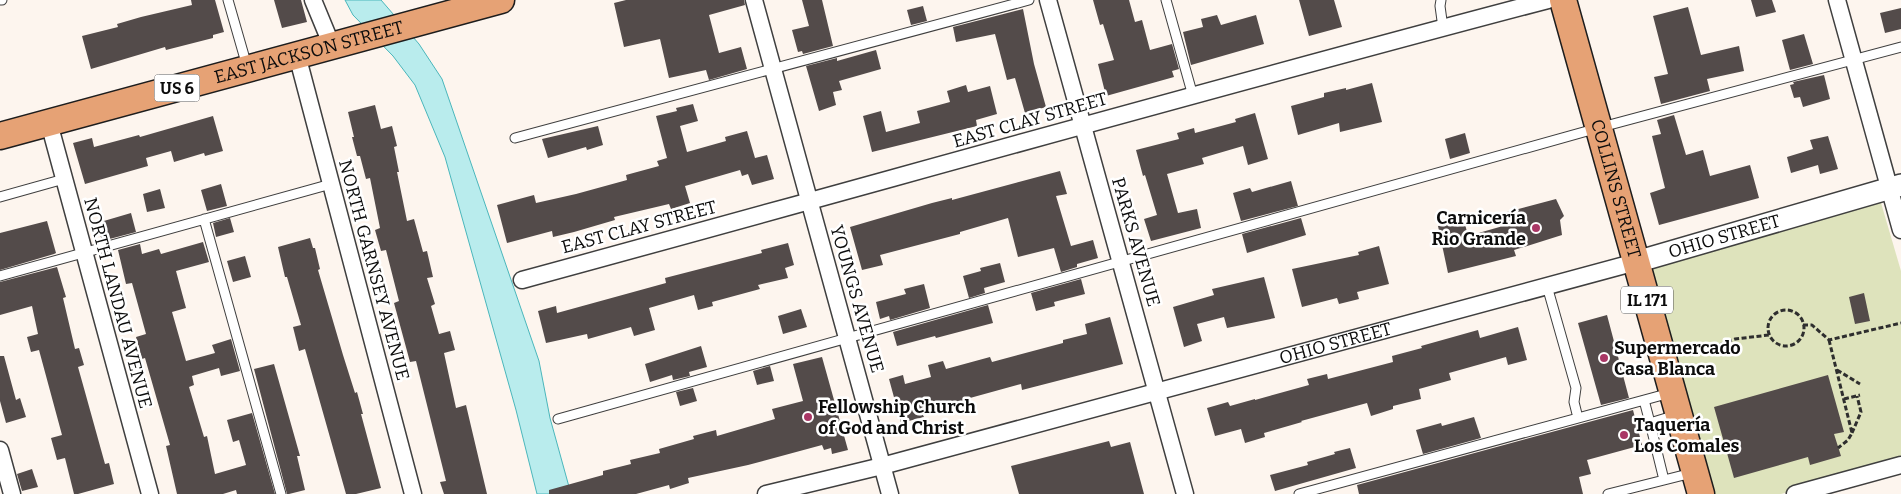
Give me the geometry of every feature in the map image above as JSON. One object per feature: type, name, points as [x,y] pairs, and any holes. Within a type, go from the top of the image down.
[{"type":"main road","name":"EAST JACKSON STREET","points":[[0,136],[501,0]]},
{"type":"main road","name":"COLLINS STREET","points":[[1562,0],[1698,483]]},
{"type":"street","points":[[313,0],[343,43]]},
{"type":"street","name":"YOUNGS AVENUE","points":[[754,0],[771,68],[890,494]]},
{"type":"street","name":"PARKS AVENUE","points":[[1048,0],[1185,494]]},
{"type":"street","name":"EAST CLAY STREET","points":[[522,280],[1082,125],[1548,0]]},
{"type":"street","points":[[1836,0],[1853,60],[1895,187],[1901,230]]},
{"type":"street","name":"NORTH GARNSEY AVENUE","points":[[297,55],[413,494]]},
{"type":"street","name":"NORTH LANDAU AVENUE","points":[[48,123],[150,494]]},
{"type":"street","name":"OHIO STREET","points":[[766,494],[882,466],[1636,262],[1895,187]]},
{"type":"street","points":[[0,450],[12,494]]},
{"type":"street","points":[[1795,494],[1901,465]]},
{"type":"lane","points":[[228,0],[247,69]]},
{"type":"lane","points":[[515,138],[1028,0]]},
{"type":"lane","points":[[1166,0],[1193,96]]},
{"type":"lane","points":[[1441,0],[1443,28]]},
{"type":"lane","points":[[558,419],[1598,128],[1901,47]]},
{"type":"lane","points":[[0,197],[64,179]]},
{"type":"lane","points":[[0,276],[331,184]]},
{"type":"lane","points":[[204,219],[281,494]]},
{"type":"lane","points":[[1547,286],[1576,388],[1574,402],[1578,418]]},
{"type":"lane","points":[[1644,400],[1664,480]]},
{"type":"lane","points":[[1299,494],[1644,400],[1675,403]]},
{"type":"lane","points":[[1650,423],[1675,403]]},
{"type":"lane","points":[[1608,494],[1664,480],[1698,483]]},
{"type":"path","points":[[1782,311],[1794,312],[1804,325],[1802,337],[1792,345],[1780,345],[1770,335],[1768,326],[1770,321],[1773,316],[1782,311]]},
{"type":"path","points":[[1829,340],[1901,323]]},
{"type":"path","points":[[1804,325],[1812,325],[1829,340],[1852,433]]},
{"type":"path","points":[[1692,356],[1735,339],[1770,335]]},
{"type":"path","points":[[1836,370],[1860,384]]},
{"type":"path","points":[[1838,448],[1848,440],[1861,412],[1858,395],[1844,400]]},
{"type":"green space","points":[[1879,196],[1901,271],[1901,460],[1781,494],[1704,494],[1644,265]]},
{"type":"water","points":[[345,0],[381,0],[419,44],[442,79],[539,361],[550,418],[571,494],[537,494],[516,410],[445,157],[415,85],[393,56],[353,15]]},
{"type":"building","points":[[191,0],[215,0],[224,32],[213,35],[213,38],[166,50],[165,47],[91,69],[82,36],[118,27],[117,24],[141,17],[192,5]]},
{"type":"building","points":[[274,0],[301,0],[307,22],[282,28]]},
{"type":"building","points":[[626,0],[744,0],[745,5],[709,15],[719,53],[741,47],[747,69],[709,80],[706,70],[669,78],[660,39],[624,47],[614,3]]},
{"type":"building","points":[[802,0],[822,0],[833,46],[803,54],[802,51],[798,52],[792,30],[809,26]]},
{"type":"building","points":[[1093,0],[1129,0],[1135,22],[1142,20],[1150,50],[1172,44],[1179,69],[1172,71],[1174,77],[1106,96],[1098,64],[1114,60],[1103,24],[1100,25]]},
{"type":"building","points":[[1299,0],[1334,0],[1342,27],[1309,36]]},
{"type":"building","points":[[1751,0],[1772,0],[1776,12],[1756,17]]},
{"type":"building","points":[[923,6],[927,21],[911,25],[907,10]]},
{"type":"building","points":[[1688,7],[1701,55],[1739,46],[1744,71],[1707,79],[1710,91],[1661,104],[1654,77],[1668,74],[1653,16]]},
{"type":"building","points":[[1901,8],[1901,29],[1885,33],[1880,13]]},
{"type":"building","points":[[1023,9],[1034,64],[1046,107],[1025,113],[1015,78],[1007,80],[995,34],[956,42],[953,27]]},
{"type":"building","points":[[1217,15],[1221,25],[1256,15],[1264,44],[1191,65],[1183,32],[1203,27],[1201,19]]},
{"type":"building","points":[[1804,34],[1813,64],[1790,70],[1782,40]]},
{"type":"building","points":[[876,50],[881,69],[839,81],[842,90],[833,92],[836,105],[819,111],[806,66],[837,58],[837,61]]},
{"type":"building","points":[[1824,75],[1830,99],[1803,107],[1800,97],[1794,98],[1790,85],[1794,84],[1793,82]]},
{"type":"building","points":[[1372,83],[1382,122],[1340,132],[1339,123],[1298,135],[1291,106],[1324,97],[1324,93],[1346,88],[1346,90]]},
{"type":"building","points":[[966,85],[968,92],[990,86],[997,114],[976,120],[977,126],[872,152],[863,116],[881,111],[886,132],[920,123],[917,111],[950,102],[947,91]]},
{"type":"building","points":[[693,104],[698,121],[680,126],[687,152],[726,141],[725,137],[747,131],[755,158],[767,155],[774,179],[752,185],[748,174],[742,176],[740,170],[685,186],[690,203],[671,209],[669,204],[614,217],[615,220],[574,232],[553,237],[552,231],[507,243],[497,205],[534,195],[536,203],[576,194],[627,180],[626,175],[659,166],[657,161],[667,158],[656,116],[677,111],[676,108]]},
{"type":"building","points":[[375,105],[381,129],[392,126],[397,146],[394,147],[399,172],[397,172],[407,221],[414,219],[423,252],[427,251],[433,277],[427,278],[435,304],[431,306],[439,334],[450,331],[455,350],[444,353],[456,408],[466,405],[487,494],[444,494],[440,482],[446,481],[416,361],[410,362],[394,303],[399,301],[386,250],[381,251],[375,230],[380,228],[370,178],[366,179],[360,156],[357,156],[352,137],[354,137],[348,112]]},
{"type":"building","points":[[1255,113],[1268,159],[1248,165],[1243,146],[1202,158],[1204,164],[1167,174],[1178,213],[1197,209],[1201,228],[1151,241],[1144,219],[1157,215],[1136,150],[1179,139],[1177,133],[1194,128],[1195,133],[1236,122],[1235,119]]},
{"type":"building","points":[[1674,115],[1686,155],[1703,150],[1710,176],[1750,165],[1759,198],[1659,225],[1650,193],[1665,188],[1652,136],[1661,134],[1657,120]]},
{"type":"building","points":[[213,116],[223,151],[205,156],[204,153],[174,162],[171,151],[146,158],[148,166],[85,184],[73,143],[92,138],[94,147],[139,135],[140,137]]},
{"type":"building","points":[[598,126],[603,145],[587,150],[586,147],[548,158],[542,139]]},
{"type":"building","points":[[1465,133],[1470,153],[1450,159],[1445,139]]},
{"type":"building","points":[[1828,136],[1838,169],[1820,174],[1818,165],[1791,173],[1787,157],[1813,149],[1810,140]]},
{"type":"building","points":[[1060,171],[1067,194],[1056,196],[1071,246],[1093,240],[1098,258],[1077,264],[1077,267],[1061,272],[1054,248],[1018,257],[1008,218],[960,232],[960,234],[880,255],[883,265],[862,270],[850,227],[932,203],[952,198],[952,200]]},
{"type":"building","points":[[1291,181],[1298,206],[1241,221],[1233,193],[1250,188],[1252,192]]},
{"type":"building","points":[[221,184],[227,206],[207,211],[201,190]]},
{"type":"building","points":[[160,189],[165,208],[147,212],[143,194]]},
{"type":"building","points":[[1556,199],[1564,216],[1560,220],[1562,235],[1514,250],[1516,256],[1448,273],[1438,226],[1464,220],[1468,236],[1510,224],[1507,212]]},
{"type":"building","points":[[131,213],[136,232],[102,241],[97,223]]},
{"type":"building","points":[[230,218],[234,232],[216,237],[213,223]]},
{"type":"building","points":[[1301,218],[1306,235],[1247,253],[1242,234]]},
{"type":"building","points":[[47,221],[56,253],[0,270],[0,233]]},
{"type":"building","points":[[310,238],[313,248],[315,248],[320,269],[318,270],[343,355],[355,393],[357,392],[381,488],[356,494],[346,494],[305,349],[299,351],[293,327],[301,325],[287,277],[285,277],[278,247]]},
{"type":"building","points":[[203,242],[209,262],[176,271],[186,308],[172,312],[186,361],[215,353],[212,345],[231,339],[240,371],[221,376],[219,368],[192,376],[194,385],[189,387],[204,437],[207,436],[215,474],[246,465],[239,440],[233,442],[227,420],[252,413],[275,494],[237,494],[236,490],[223,494],[177,494],[166,446],[170,445],[145,358],[142,359],[136,337],[146,334],[132,283],[126,284],[118,250],[140,244],[142,254],[159,249],[161,254]]},
{"type":"building","points":[[788,243],[794,265],[785,268],[788,278],[758,285],[760,289],[712,302],[713,306],[698,310],[694,295],[649,308],[655,330],[634,336],[631,327],[588,339],[587,334],[546,343],[538,311],[556,306],[557,313],[666,283],[665,278],[762,253],[761,250]]},
{"type":"building","points":[[1379,246],[1389,284],[1357,292],[1359,299],[1339,304],[1337,298],[1302,307],[1292,269],[1359,255],[1358,252]]},
{"type":"building","points":[[245,256],[251,277],[233,282],[227,261]]},
{"type":"building","points":[[1000,263],[1005,282],[984,288],[985,293],[969,298],[963,276],[981,271],[980,268]]},
{"type":"building","points":[[57,267],[66,297],[63,298],[75,349],[79,348],[84,365],[78,367],[105,464],[109,463],[114,484],[78,494],[74,494],[65,458],[57,460],[51,438],[62,435],[39,350],[31,352],[27,337],[38,334],[32,306],[0,315],[0,282]]},
{"type":"building","points":[[1264,277],[1275,318],[1227,328],[1224,317],[1197,324],[1202,341],[1184,347],[1173,307],[1214,295],[1212,289]]},
{"type":"building","points":[[1081,279],[1085,294],[1054,302],[1055,306],[1036,311],[1031,293]]},
{"type":"building","points":[[924,284],[930,308],[890,320],[889,316],[880,319],[876,302],[906,294],[904,289]]},
{"type":"building","points":[[1864,293],[1870,321],[1855,324],[1849,297]]},
{"type":"building","points":[[988,305],[993,323],[897,346],[893,332]]},
{"type":"building","points":[[801,309],[807,327],[783,334],[778,316]]},
{"type":"building","name":"Supermercado Casa Blanca","points":[[1607,315],[1629,398],[1601,405],[1578,323]]},
{"type":"building","points":[[1110,317],[1123,364],[1022,390],[1021,384],[970,398],[971,403],[923,415],[924,417],[901,423],[889,379],[903,375],[905,384],[931,377],[928,365],[943,361],[946,369],[990,357],[992,362],[1063,343],[1063,340],[1087,334],[1085,324]]},
{"type":"building","points":[[1518,327],[1527,360],[1508,365],[1506,357],[1449,373],[1451,380],[1419,389],[1421,399],[1393,406],[1393,409],[1371,416],[1367,403],[1264,433],[1265,437],[1245,443],[1241,429],[1215,436],[1207,408],[1228,402],[1230,406],[1309,385],[1307,379],[1327,374],[1328,379],[1393,362],[1392,356],[1478,330],[1480,338]]},
{"type":"building","points":[[701,346],[707,367],[689,372],[690,376],[673,380],[672,375],[650,382],[645,364]]},
{"type":"building","points":[[0,356],[4,356],[16,400],[20,398],[26,417],[6,423],[0,401]]},
{"type":"building","points":[[822,357],[848,450],[832,454],[831,448],[824,450],[822,445],[748,465],[688,478],[689,483],[670,489],[669,485],[636,494],[549,494],[549,490],[603,475],[603,471],[631,464],[630,460],[660,453],[659,449],[694,439],[693,436],[716,430],[717,436],[775,419],[772,409],[803,401],[793,364]]},
{"type":"building","points":[[274,364],[300,456],[297,456],[305,490],[289,494],[287,494],[254,369]]},
{"type":"building","points":[[770,366],[774,381],[757,385],[753,371]]},
{"type":"building","points":[[1828,375],[1844,432],[1834,434],[1841,456],[1810,465],[1808,457],[1734,478],[1714,407]]},
{"type":"building","points":[[693,388],[697,401],[680,406],[676,392]]},
{"type":"building","points":[[1633,410],[1642,445],[1587,460],[1591,474],[1579,477],[1583,494],[1359,494],[1357,485]]},
{"type":"building","points":[[1474,417],[1481,438],[1423,454],[1416,430],[1441,423],[1442,426]]},
{"type":"building","points":[[1109,441],[1111,447],[1130,442],[1144,494],[1019,494],[1011,466]]},
{"type":"building","points":[[1350,448],[1356,468],[1275,491],[1270,475],[1308,465],[1307,462]]},
{"type":"building","points":[[32,469],[38,487],[22,491],[17,474]]},
{"type":"place","name":"Carnicería Rio Grande","points":[[1536,228]]},
{"type":"place","name":"Supermercado Casa Blanca","points":[[1604,358]]},
{"type":"place","name":"Fellowship Church of God and Christ","points":[[808,417]]},
{"type":"place","name":"Taquería Los Comales","points":[[1624,435]]}]
